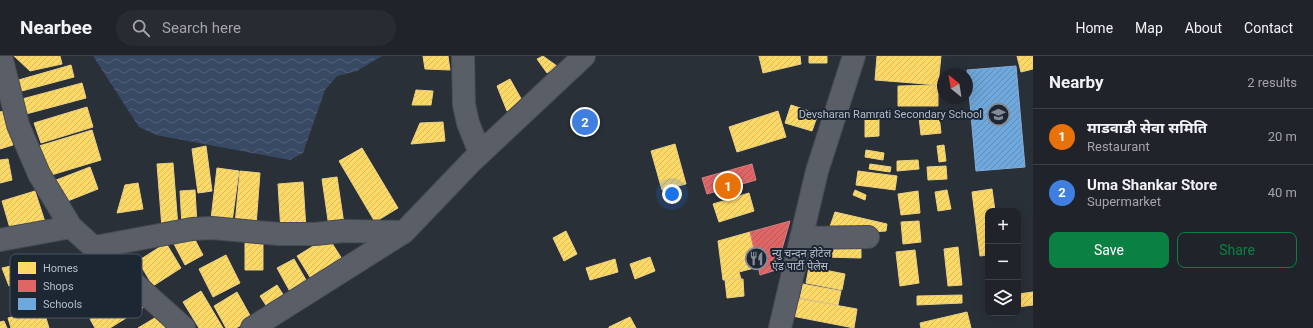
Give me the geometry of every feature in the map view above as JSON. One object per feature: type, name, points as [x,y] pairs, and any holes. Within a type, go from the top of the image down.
[{"type":"street","points":[[1,56],[6,103],[18,124],[39,174],[71,227],[103,254]]},
{"type":"street","points":[[463,56],[464,105],[468,122],[480,153]]},
{"type":"street","points":[[252,328],[404,232],[480,153],[584,56]]},
{"type":"street","points":[[780,328],[817,171],[854,56]]},
{"type":"street","points":[[0,240],[71,227]]},
{"type":"street","points":[[95,247],[192,229],[212,228],[279,234],[315,234],[342,231],[404,232]]},
{"type":"street","points":[[801,238],[868,237]]},
{"type":"street","points":[[142,290],[184,328]]},
{"type":"water","points":[[93,56],[382,56],[357,71],[337,76],[325,90],[303,153],[290,160],[156,135],[139,127]]},
{"type":"building: Homes","points":[[14,56],[60,56],[62,64],[30,71]]},
{"type":"building: Homes","points":[[423,56],[448,56],[450,70],[425,69]]},
{"type":"building: Homes","points":[[543,56],[557,66],[547,73],[537,59]]},
{"type":"building: Homes","points":[[759,56],[800,56],[801,64],[763,73]]},
{"type":"building: Homes","points":[[809,56],[827,56],[827,63],[809,63]]},
{"type":"building: Homes","points":[[877,56],[941,56],[940,68],[937,68],[937,85],[875,80]]},
{"type":"building: Homes","points":[[1017,56],[1033,56],[1033,69],[1021,72]]},
{"type":"building: Homes","points":[[71,65],[74,77],[18,92],[15,81]]},
{"type":"building: Homes","points":[[510,79],[523,102],[507,111],[497,86]]},
{"type":"building: Homes","points":[[82,83],[86,98],[26,114],[22,99]]},
{"type":"building: Homes","points":[[937,85],[938,106],[898,106],[898,86]]},
{"type":"building: Homes","points":[[416,90],[433,91],[431,105],[412,105]]},
{"type":"building: Homes","points":[[791,105],[818,114],[812,131],[785,123]]},
{"type":"building: Homes","points":[[87,107],[93,127],[41,143],[34,123]]},
{"type":"building: Homes","points":[[3,111],[13,145],[0,149],[0,112]]},
{"type":"building: Homes","points":[[778,111],[786,137],[737,152],[729,127]]},
{"type":"building: Homes","points":[[939,115],[941,133],[921,135],[919,117]]},
{"type":"building: Homes","points":[[879,117],[879,136],[865,137],[865,118]]},
{"type":"building: Homes","points":[[443,122],[445,141],[411,144],[420,123]]},
{"type":"building: Homes","points":[[92,130],[101,160],[48,176],[39,146]]},
{"type":"building: Homes","points":[[675,144],[686,184],[662,190],[651,151]]},
{"type":"building: Homes","points":[[944,145],[946,161],[939,162],[937,146]]},
{"type":"building: Homes","points":[[206,146],[212,191],[198,193],[192,149]]},
{"type":"building: Homes","points":[[362,148],[398,208],[375,222],[339,161]]},
{"type":"building: Homes","points":[[866,150],[884,153],[883,160],[865,157]]},
{"type":"building: Homes","points":[[8,159],[12,180],[0,183],[0,160]]},
{"type":"building: Homes","points":[[918,160],[919,169],[897,171],[897,161]]},
{"type":"building: Homes","points":[[173,163],[178,227],[162,228],[157,164]]},
{"type":"building: Homes","points":[[870,164],[891,167],[890,172],[869,169]]},
{"type":"building: Homes","points":[[946,166],[947,179],[928,180],[927,167]]},
{"type":"building: Homes","points":[[90,167],[98,189],[60,204],[51,182]]},
{"type":"building: Homes","points":[[217,168],[239,171],[232,222],[211,219]]},
{"type":"building: Homes","points":[[240,171],[260,173],[256,226],[235,224]]},
{"type":"building: Homes","points":[[858,171],[897,176],[895,190],[856,185]]},
{"type":"building: Homes","points":[[337,177],[344,224],[329,227],[322,179]]},
{"type":"building: Homes","points":[[303,182],[306,229],[281,231],[278,184]]},
{"type":"building: Homes","points":[[138,183],[143,209],[117,213],[125,185]]},
{"type":"building: Homes","points":[[992,189],[995,208],[985,208],[985,255],[980,256],[972,192]]},
{"type":"building: Homes","points":[[195,190],[197,225],[182,226],[180,191]]},
{"type":"building: Homes","points":[[855,190],[866,195],[865,200],[853,195]]},
{"type":"building: Homes","points":[[947,190],[951,209],[938,211],[935,192]]},
{"type":"building: Homes","points":[[35,191],[46,225],[12,235],[2,201]]},
{"type":"building: Homes","points":[[918,191],[920,213],[901,215],[898,194]]},
{"type":"building: Homes","points":[[749,193],[754,211],[719,222],[713,204]]},
{"type":"building: Homes","points":[[835,212],[887,224],[886,231],[827,235]]},
{"type":"building: Homes","points":[[919,221],[921,242],[903,244],[901,222]]},
{"type":"building: Homes","points":[[566,231],[577,254],[564,261],[553,238]]},
{"type":"building: Homes","points":[[750,232],[758,267],[739,272],[741,279],[723,280],[718,241]]},
{"type":"building: Homes","points":[[192,234],[203,255],[185,265],[174,244]]},
{"type":"building: Homes","points":[[328,237],[344,262],[313,282],[297,256]]},
{"type":"building: Homes","points":[[245,239],[263,239],[263,270],[245,270]]},
{"type":"building: Homes","points":[[825,242],[861,243],[861,258],[824,257]]},
{"type":"building: Homes","points":[[166,243],[181,268],[153,286],[142,268],[142,258]]},
{"type":"building: Homes","points":[[958,247],[962,285],[948,286],[944,249]]},
{"type":"building: Homes","points":[[915,250],[919,283],[900,286],[896,252]]},
{"type":"building: Homes","points":[[226,255],[240,283],[213,297],[199,269]]},
{"type":"building: Homes","points":[[650,257],[655,271],[635,279],[630,264]]},
{"type":"building: Homes","points":[[294,259],[310,287],[293,297],[277,268]]},
{"type":"building: Homes","points":[[615,259],[618,272],[590,280],[586,268]]},
{"type":"building: Homes","points":[[10,266],[10,286],[9,286],[2,268]]},
{"type":"building: Homes","points":[[809,267],[845,274],[842,290],[806,283]]},
{"type":"building: Homes","points":[[743,279],[744,296],[727,298],[725,280]]},
{"type":"building: Homes","points":[[803,284],[841,291],[838,305],[800,298]]},
{"type":"building: Homes","points":[[277,285],[288,302],[271,313],[260,296]]},
{"type":"building: Homes","points":[[201,291],[223,328],[199,328],[183,302]]},
{"type":"building: Homes","points":[[237,292],[252,319],[236,328],[226,328],[214,306]]},
{"type":"building: Homes","points":[[1033,292],[1033,305],[1021,307],[1021,294]]},
{"type":"building: Homes","points":[[962,295],[962,303],[917,305],[917,296]]},
{"type":"building: Homes","points":[[795,298],[857,309],[854,328],[792,316]]},
{"type":"building: Homes","points":[[967,312],[971,328],[921,328],[920,323]]},
{"type":"building: Homes","points":[[158,316],[165,328],[138,328]]},
{"type":"building: Homes","points":[[630,317],[636,328],[609,328],[609,327]]},
{"type":"building: Homes","points":[[8,318],[46,318],[49,328],[11,328]]},
{"type":"building: Homes","points":[[126,318],[110,328],[95,328],[90,319]]},
{"type":"building: Homes","points":[[4,321],[7,328],[0,328],[0,322]]},
{"type":"building: Shops","points":[[752,164],[756,180],[707,194],[702,178]]},
{"type":"building: Shops","points":[[790,221],[776,270],[760,275],[750,232]]},
{"type":"building: Schools","points":[[1016,66],[1025,167],[976,171],[970,104],[973,104],[973,70]]},
{"type":"place","name":"Devsharan Ramrati Secondary School","points":[[998,114]]},
{"type":"place","name":"Uma Shankar Store","points":[[585,122]]},
{"type":"place","name":"माडवाडी सेवा समिति","points":[[728,186]]},
{"type":"place","name":"न्यु चन्दन होटेल एंड पार्टी पेलेस","points":[[757,259]]}]
